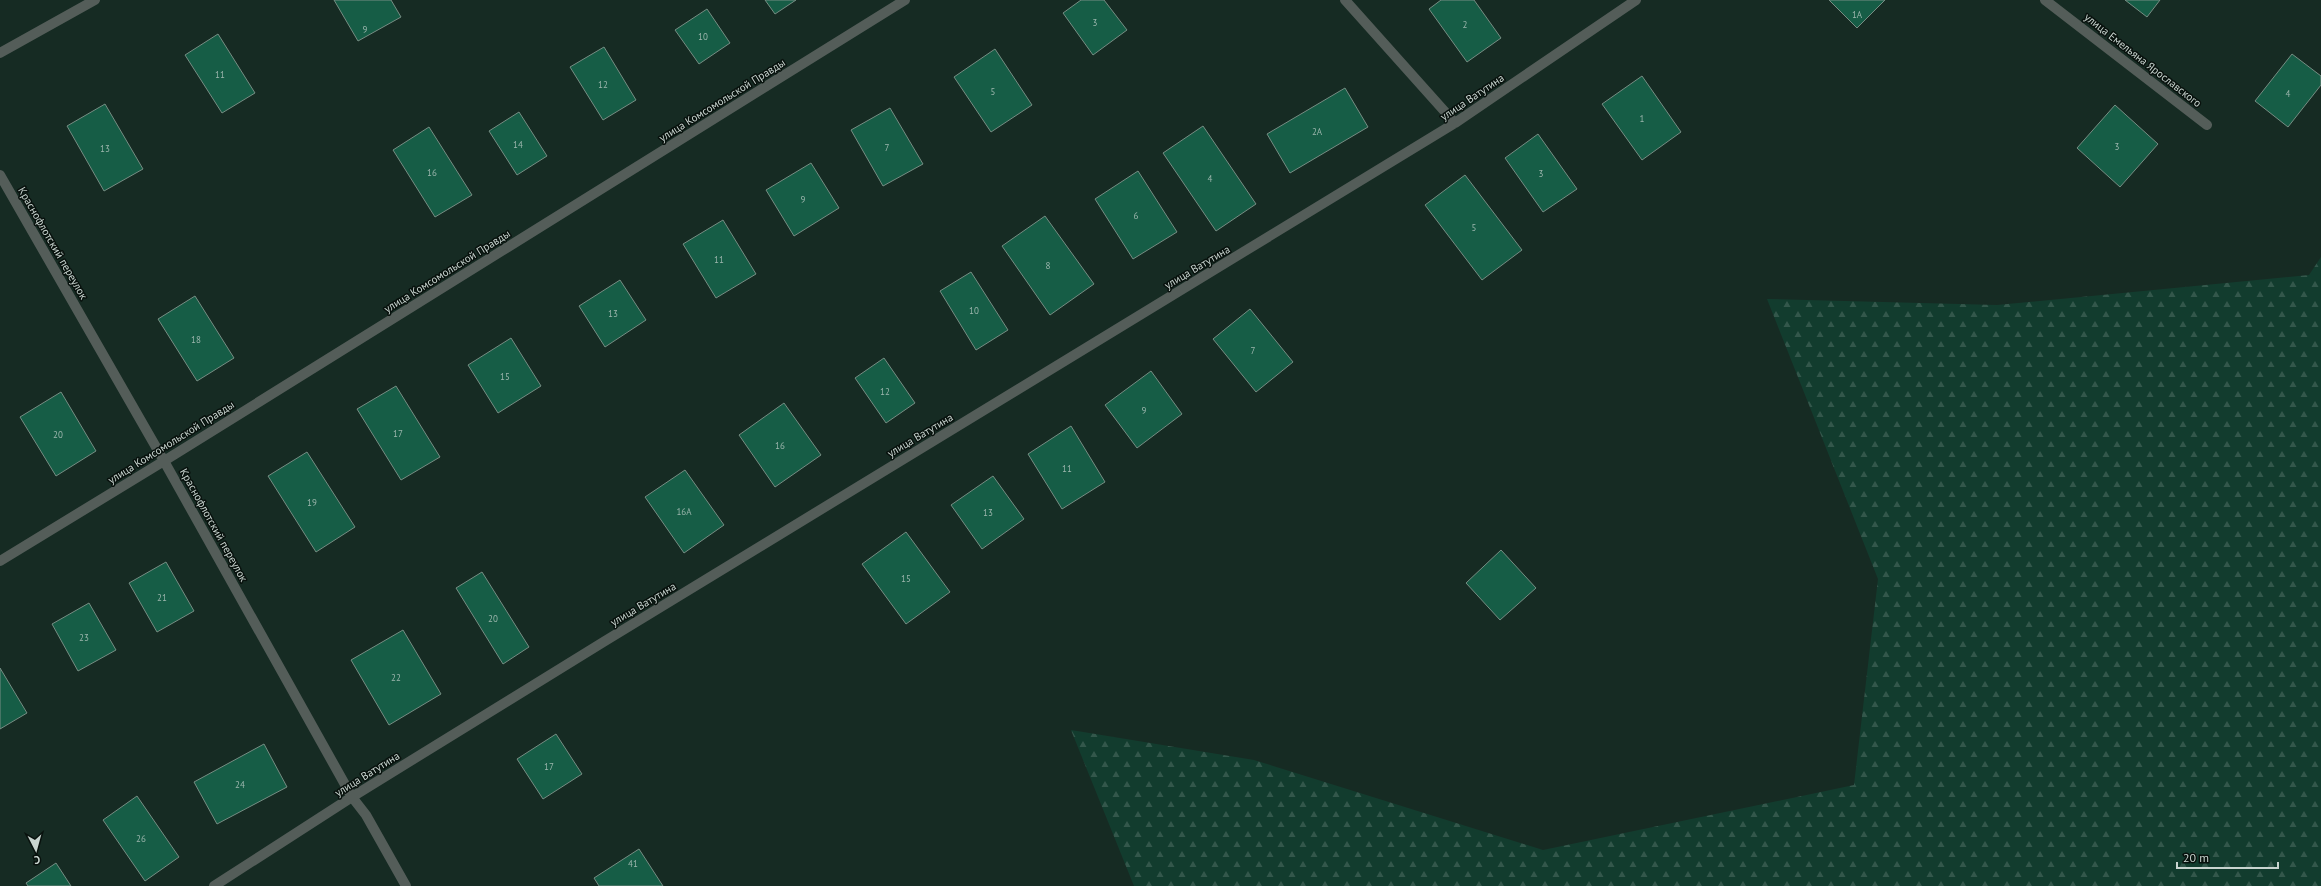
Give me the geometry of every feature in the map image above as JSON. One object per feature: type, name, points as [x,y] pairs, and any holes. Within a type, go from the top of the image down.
[{"type":"street","points":[[0,53],[95,0]]},
{"type":"street","name":"улица Комсомольской Правды","points":[[0,561],[164,461],[905,0]]},
{"type":"street","points":[[1345,0],[1455,123]]},
{"type":"street","name":"улица Ватутина","points":[[214,886],[352,797],[1455,123],[1636,0]]},
{"type":"street","name":"улица Емельяна Ярославского","points":[[2045,0],[2207,125]]},
{"type":"street","name":"Краснофлотский переулок","points":[[0,175],[164,461],[352,797],[366,815],[406,886]]},
{"type":"green space","points":[[2321,257],[2321,886],[1134,886],[1071,730],[1254,760],[1543,850],[1854,785],[1878,579],[1767,299],[1997,305],[2309,275]]},
{"type":"building","points":[[334,0],[391,0],[401,17],[358,41]]},
{"type":"building","points":[[765,0],[796,0],[775,14]]},
{"type":"building","points":[[1081,0],[1104,0],[1127,30],[1093,55],[1063,13]]},
{"type":"building","points":[[1441,0],[1474,0],[1501,38],[1467,62],[1429,9]]},
{"type":"building","points":[[1829,0],[1885,0],[1857,28]]},
{"type":"building","points":[[2125,0],[2160,0],[2147,17]]},
{"type":"building","points":[[707,9],[730,43],[699,64],[675,30]]},
{"type":"building","points":[[218,34],[255,93],[222,113],[185,55]]},
{"type":"building","points":[[604,47],[636,100],[603,120],[570,67]]},
{"type":"building","points":[[995,49],[1032,105],[991,132],[954,77]]},
{"type":"building","points":[[2292,54],[2321,76],[2321,85],[2288,127],[2255,101]]},
{"type":"building","points":[[1642,76],[1681,132],[1642,160],[1602,104]]},
{"type":"building","points":[[1345,88],[1368,127],[1290,173],[1267,134]]},
{"type":"building","points":[[105,104],[143,169],[104,191],[67,126]]},
{"type":"building","points":[[2115,105],[2158,144],[2120,187],[2077,148]]},
{"type":"building","points":[[890,108],[923,164],[883,186],[851,130]]},
{"type":"building","points":[[519,112],[547,156],[517,175],[489,131]]},
{"type":"building","points":[[1203,126],[1256,204],[1216,231],[1163,153]]},
{"type":"building","points":[[429,127],[472,195],[435,217],[393,150]]},
{"type":"building","points":[[1538,134],[1577,189],[1543,212],[1505,158]]},
{"type":"building","points":[[811,163],[839,208],[794,236],[766,190]]},
{"type":"building","points":[[1138,171],[1177,232],[1133,259],[1095,199]]},
{"type":"building","points":[[1465,175],[1522,250],[1482,280],[1425,205]]},
{"type":"building","points":[[1045,216],[1094,284],[1050,315],[1002,246]]},
{"type":"building","points":[[723,220],[756,274],[716,298],[683,244]]},
{"type":"building","points":[[971,272],[1008,330],[976,350],[940,291]]},
{"type":"building","points":[[620,280],[646,320],[605,347],[579,306]]},
{"type":"building","points":[[195,296],[234,358],[197,381],[158,319]]},
{"type":"building","points":[[1250,309],[1293,362],[1256,392],[1213,339]]},
{"type":"building","points":[[511,338],[541,386],[498,413],[468,365]]},
{"type":"building","points":[[884,358],[915,403],[886,423],[855,378]]},
{"type":"building","points":[[1151,371],[1182,414],[1137,448],[1105,405]]},
{"type":"building","points":[[396,386],[440,457],[401,480],[357,409]]},
{"type":"building","points":[[61,392],[96,451],[56,476],[20,417]]},
{"type":"building","points":[[784,403],[821,455],[775,487],[739,435]]},
{"type":"building","points":[[1071,426],[1105,482],[1062,509],[1028,454]]},
{"type":"building","points":[[307,452],[355,527],[316,552],[268,476]]},
{"type":"building","points":[[685,470],[724,525],[684,553],[645,497]]},
{"type":"building","points":[[993,476],[1024,519],[982,549],[951,505]]},
{"type":"building","points":[[906,532],[950,592],[906,624],[862,564]]},
{"type":"building","points":[[1501,550],[1536,588],[1500,620],[1466,583]]},
{"type":"building","points":[[166,562],[194,611],[157,632],[129,583]]},
{"type":"building","points":[[482,572],[529,647],[503,664],[456,588]]},
{"type":"building","points":[[89,603],[116,650],[78,671],[52,624]]},
{"type":"building","points":[[403,630],[441,694],[389,725],[351,660]]},
{"type":"building","points":[[0,668],[27,713],[0,729]]},
{"type":"building","points":[[556,734],[582,774],[543,799],[517,759]]},
{"type":"building","points":[[264,744],[287,787],[217,824],[194,782]]},
{"type":"building","points":[[137,796],[179,857],[145,881],[103,820]]},
{"type":"building","points":[[639,849],[663,886],[599,886],[594,878]]},
{"type":"building","points":[[56,863],[71,886],[28,886],[26,883]]}]
